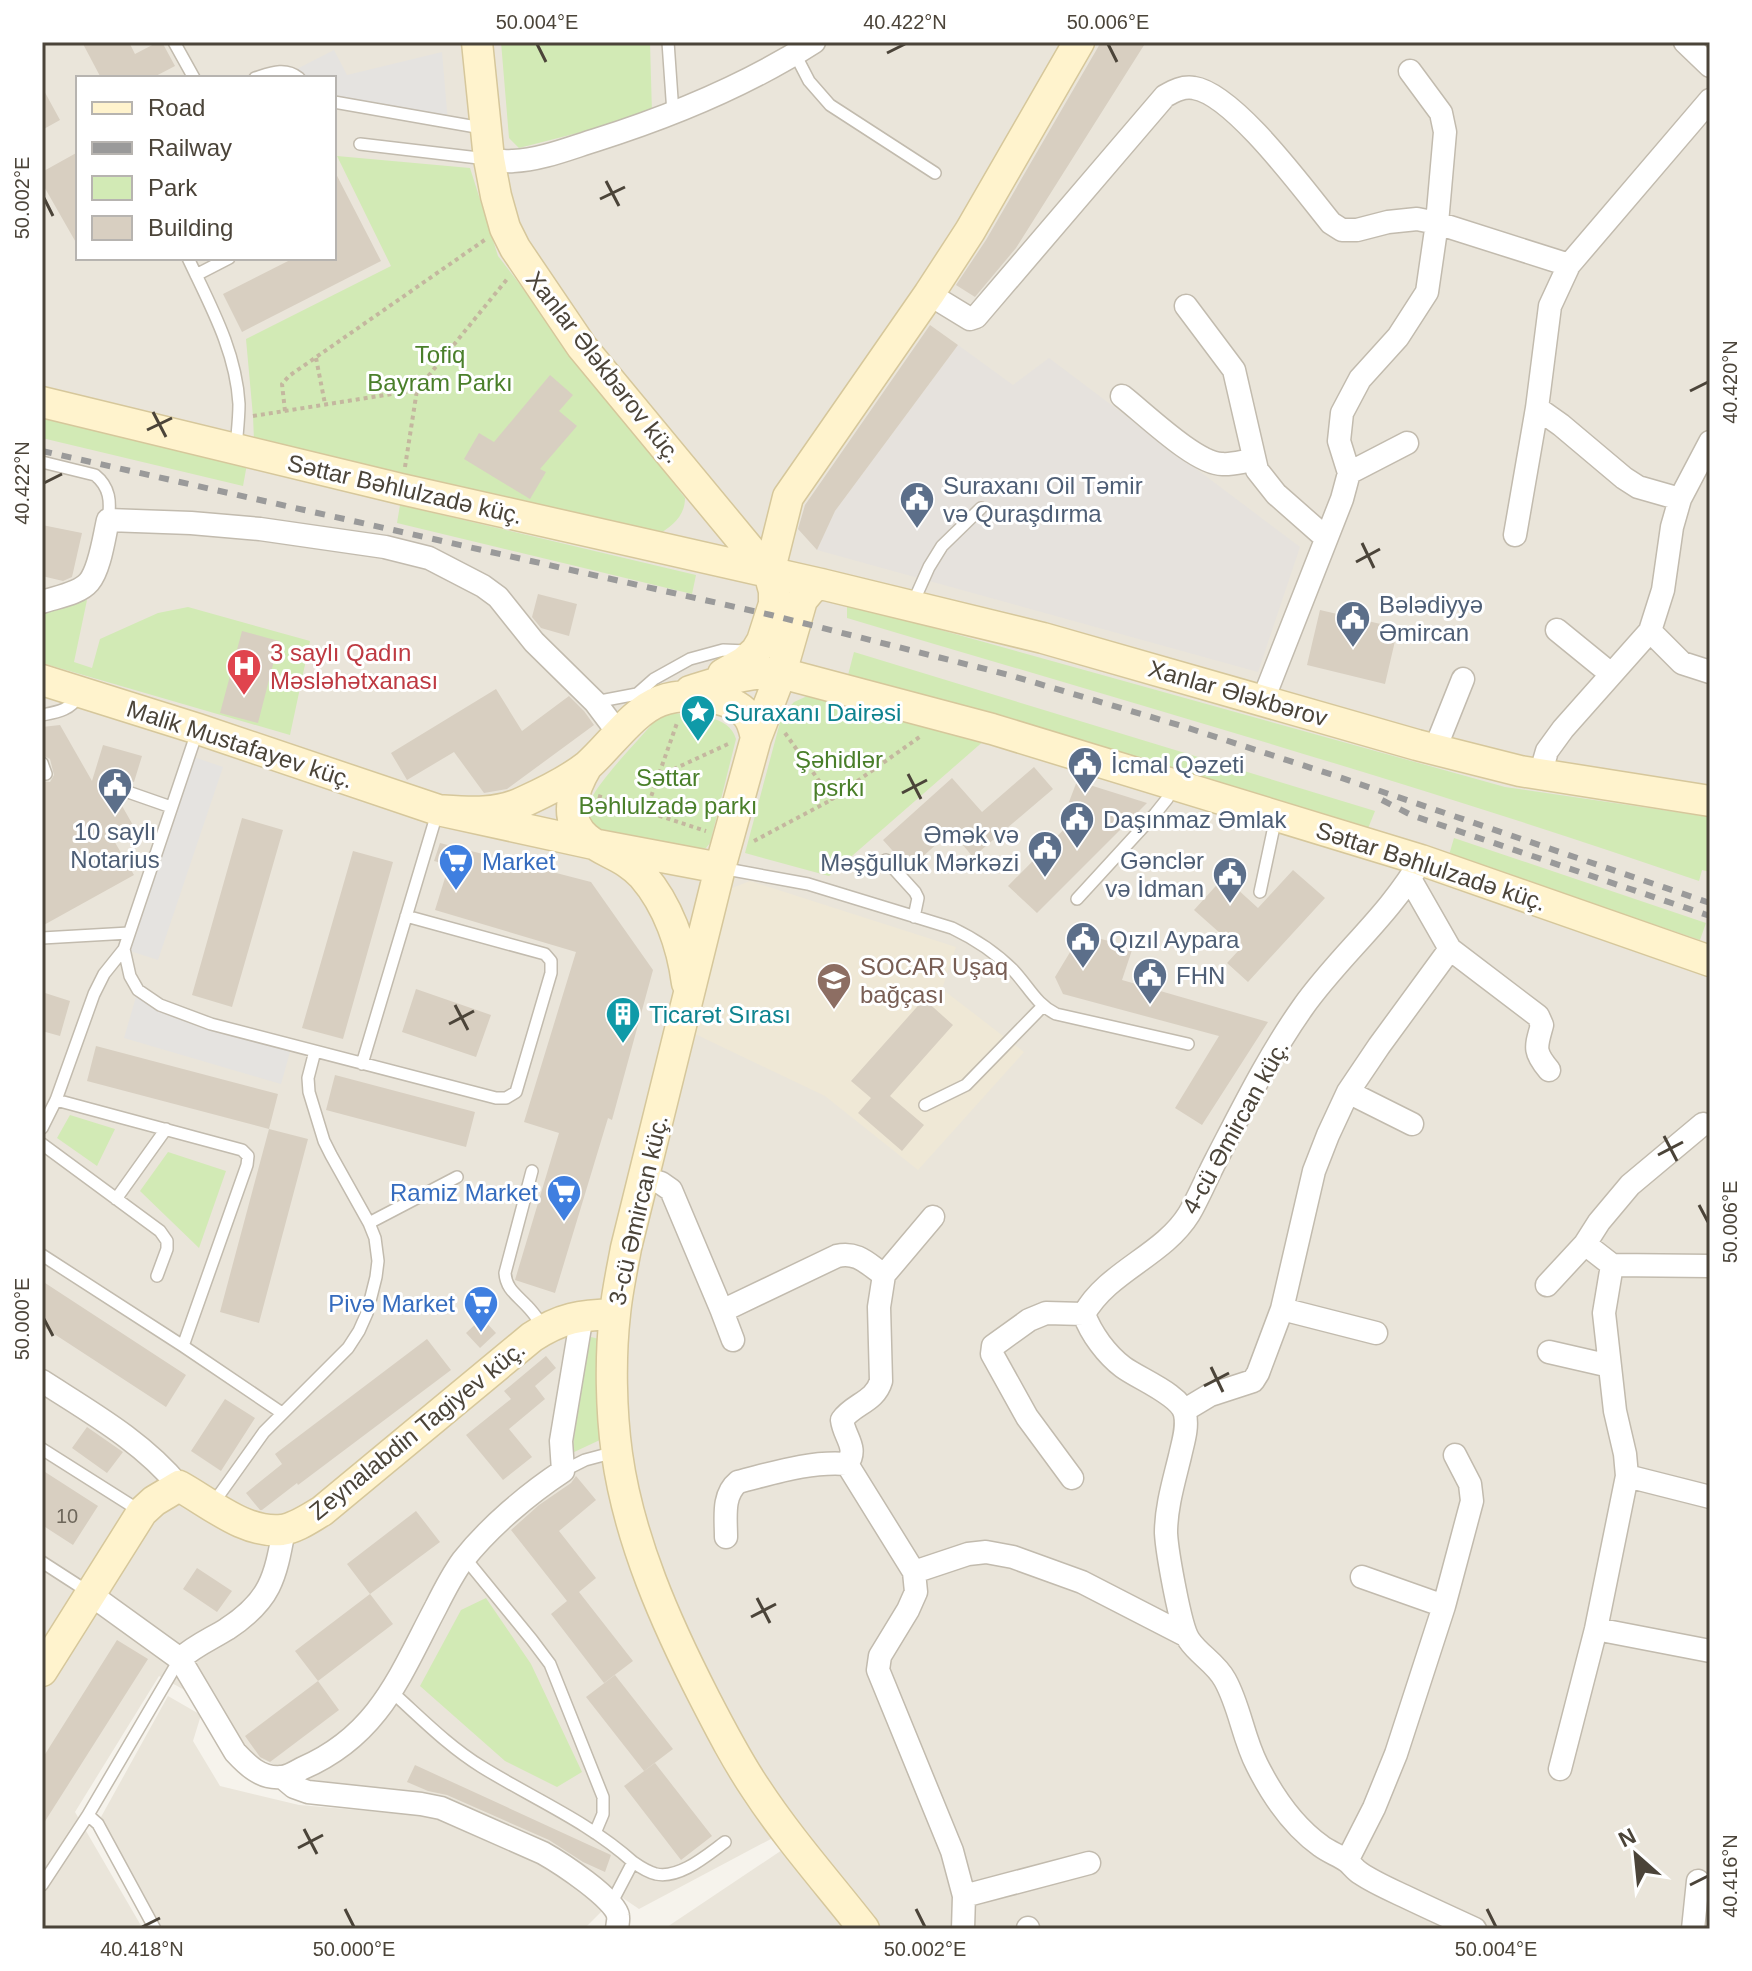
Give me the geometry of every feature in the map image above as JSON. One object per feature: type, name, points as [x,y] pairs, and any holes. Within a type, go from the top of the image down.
[{"type":"main road","name":"Xanlar Ələkbərov küç.","points":[[477,42],[496,196],[505,228],[515,248],[582,347],[769,573]]},
{"type":"main road","points":[[438,810],[485,812],[510,807],[568,780],[647,709],[669,710],[756,651],[774,604],[769,573],[788,497],[970,231],[1079,42]]},
{"type":"main road","name":"Səttar Bəhlulzadə küç.","points":[[42,402],[401,489],[769,573]]},
{"type":"main road","name":"Xanlar Ələkbərov","points":[[769,573],[1043,638],[1435,749],[1540,775],[1710,801]]},
{"type":"main road","points":[[689,992],[755,742],[781,673],[802,600],[812,588],[821,584]]},
{"type":"main road","name":"Səttar Bəhlulzadə küç.","points":[[669,710],[741,676],[781,673],[992,729],[1276,816],[1416,870],[1710,961]]},
{"type":"main road","name":"Malik Mustafayev küç.","points":[[42,680],[438,810]]},
{"type":"main road","points":[[669,710],[675,697],[699,697],[734,704],[749,717],[755,742]]},
{"type":"main road","points":[[587,766],[576,786],[572,801],[573,816],[586,838],[598,845]]},
{"type":"main road","points":[[438,810],[720,868]]},
{"type":"main road","name":"3-cü Əmircan küç.","points":[[598,845],[631,864],[660,900],[675,933],[689,992],[626,1248],[615,1314],[616,1451],[621,1483],[653,1587],[682,1655],[723,1732],[757,1790],[864,1929]]},
{"type":"main road","name":"Zeynalabdin Tagiyev küç.","points":[[179,1486],[238,1521],[255,1527],[284,1530],[322,1511],[532,1337],[562,1320],[582,1315],[615,1314]]},
{"type":"main road","points":[[42,1671],[142,1512],[179,1486]]},
{"type":"street","points":[[1685,42],[1710,66]]},
{"type":"street","points":[[488,144],[512,161],[546,155],[673,114],[728,89],[804,48]]},
{"type":"street","points":[[1263,700],[1342,499],[1349,473],[1339,441],[1342,413],[1360,379],[1398,337],[1427,292],[1445,132],[1441,113],[1410,71]]},
{"type":"street","points":[[929,294],[970,319],[976,317],[1165,96],[1191,87],[1207,91],[1241,119],[1261,138],[1331,223],[1342,230],[1417,219],[1569,265]]},
{"type":"street","points":[[1515,535],[1537,408],[1550,306],[1569,265],[1710,100]]},
{"type":"street","points":[[1186,306],[1234,370],[1257,470],[1276,494],[1326,538]]},
{"type":"street","points":[[1122,396],[1205,460],[1221,465],[1254,460]]},
{"type":"street","points":[[1537,408],[1638,487],[1680,499]]},
{"type":"street","points":[[1540,775],[1547,751],[1563,729],[1650,631],[1663,590],[1672,527],[1680,499],[1710,442]]},
{"type":"street","points":[[1349,473],[1407,443]]},
{"type":"street","points":[[42,602],[76,591],[88,583],[95,571],[108,520],[260,529],[385,547],[429,558],[498,597],[534,642],[595,702],[619,734]]},
{"type":"street","points":[[1557,630],[1611,674]]},
{"type":"street","points":[[1650,631],[1682,663],[1710,672]]},
{"type":"street","points":[[1435,749],[1463,679]]},
{"type":"street","points":[[1416,870],[1450,949],[1538,1016],[1542,1025],[1536,1049],[1549,1070]]},
{"type":"street","name":"4-cü Əmircan küç.","points":[[1084,1314],[1104,1288],[1162,1245],[1188,1215],[1260,1075],[1303,1008],[1331,970],[1416,870]]},
{"type":"street","points":[[1185,1410],[1210,1395],[1253,1381],[1258,1373],[1282,1309],[1314,1171],[1328,1135],[1348,1092],[1450,949]]},
{"type":"street","points":[[1348,1092],[1412,1124]]},
{"type":"street","points":[[1547,1285],[1585,1244],[1630,1185],[1703,1124]]},
{"type":"street","points":[[644,1178],[671,1190],[733,1340]]},
{"type":"street","points":[[847,1464],[852,1457],[852,1446],[843,1430],[842,1420],[847,1412],[872,1398],[881,1381],[879,1307],[884,1275],[933,1217]]},
{"type":"street","points":[[1585,1244],[1612,1265],[1710,1266]]},
{"type":"street","points":[[722,1311],[848,1253],[884,1275]]},
{"type":"street","points":[[1560,1769],[1596,1629],[1627,1476],[1615,1411],[1604,1313],[1612,1265]]},
{"type":"street","points":[[1282,1309],[1376,1333]]},
{"type":"street","points":[[1072,1478],[1027,1417],[992,1354],[993,1346],[1029,1320],[1046,1313],[1084,1314],[1087,1324],[1115,1361],[1172,1397],[1185,1410],[1187,1426],[1170,1498],[1166,1534],[1180,1619],[1185,1635],[1193,1646],[1224,1677],[1257,1765],[1278,1801],[1296,1824],[1320,1846],[1347,1861],[1360,1873],[1475,1929]]},
{"type":"street","points":[[282,1777],[317,1762],[358,1733],[374,1717],[392,1692],[451,1578],[465,1558],[487,1533],[563,1471],[561,1441],[582,1315]]},
{"type":"street","points":[[1549,1352],[1610,1366]]},
{"type":"street","name":"Zeynalabdin Tagiyev küç.","points":[[42,1381],[120,1432],[157,1461],[179,1486]]},
{"type":"street","points":[[1347,1861],[1374,1808],[1396,1754],[1444,1606],[1472,1501],[1470,1484],[1455,1455]]},
{"type":"street","points":[[726,1537],[726,1503],[731,1488],[738,1482],[806,1465],[847,1464]]},
{"type":"street","points":[[847,1464],[914,1572],[916,1592],[880,1656],[878,1670],[952,1851],[964,1896],[963,1929]]},
{"type":"street","points":[[1627,1476],[1710,1497]]},
{"type":"street","points":[[180,1659],[227,1629],[259,1602],[272,1583],[284,1530]]},
{"type":"street","points":[[914,1572],[968,1554],[986,1552],[1013,1557],[1082,1582],[1185,1635]]},
{"type":"street","points":[[1362,1577],[1444,1606]]},
{"type":"street","points":[[90,1594],[180,1659],[235,1752],[259,1773],[282,1777],[294,1787],[308,1792],[441,1808],[558,1862],[612,1902],[618,1914],[617,1929]]},
{"type":"street","points":[[1596,1629],[1710,1651]]},
{"type":"street","points":[[964,1896],[1089,1863]]},
{"type":"street","points":[[1693,1929],[1698,1881]]},
{"type":"lane","points":[[174,42],[193,76]]},
{"type":"lane","points":[[668,42],[673,114]]},
{"type":"lane","points":[[804,48],[809,81],[830,105],[935,173]]},
{"type":"lane","points":[[262,76],[280,71],[296,76]]},
{"type":"lane","points":[[336,103],[488,144]]},
{"type":"lane","points":[[360,144],[488,144]]},
{"type":"lane","points":[[189,260],[222,330],[235,374],[239,406],[236,449]]},
{"type":"lane","points":[[196,275],[225,260]]},
{"type":"lane","points":[[42,462],[95,475],[101,480],[110,499],[108,520]]},
{"type":"lane","points":[[911,606],[942,546],[981,508]]},
{"type":"lane","points":[[595,702],[637,694],[654,679],[690,659],[723,650],[756,651]]},
{"type":"lane","points":[[42,715],[68,708],[80,692]]},
{"type":"lane","points":[[42,1128],[56,1100],[94,994],[104,974],[124,949],[198,729]]},
{"type":"lane","points":[[108,785],[171,807]]},
{"type":"lane","points":[[1077,899],[1155,814],[1174,785]]},
{"type":"lane","points":[[362,1064],[438,810]]},
{"type":"lane","points":[[1260,892],[1276,816]]},
{"type":"lane","points":[[886,860],[918,898],[914,917]]},
{"type":"lane","points":[[720,868],[808,884],[952,928],[998,955],[1042,1007],[1056,1014],[1188,1044]]},
{"type":"lane","points":[[124,949],[130,976],[138,990],[160,1005],[211,1024],[496,1098],[506,1098],[516,1092],[551,973],[551,961],[545,954],[406,916]]},
{"type":"lane","points":[[42,938],[129,933]]},
{"type":"lane","points":[[925,1105],[966,1085],[1042,1007]]},
{"type":"lane","points":[[212,1505],[264,1432],[348,1348],[367,1313],[376,1277],[378,1261],[375,1238],[324,1141],[309,1092],[308,1078],[315,1051]]},
{"type":"lane","points":[[56,1100],[242,1150],[248,1156],[183,1346]]},
{"type":"lane","points":[[116,1199],[166,1129]]},
{"type":"lane","points":[[42,1144],[160,1231],[167,1241],[167,1249],[157,1276]]},
{"type":"lane","points":[[532,1171],[505,1273],[506,1283],[545,1329]]},
{"type":"lane","points":[[369,1223],[457,1177]]},
{"type":"lane","points":[[42,1255],[282,1413]]},
{"type":"lane","points":[[42,1449],[142,1512]]},
{"type":"lane","points":[[563,1471],[585,1460],[616,1451]]},
{"type":"lane","points":[[465,1558],[550,1664],[603,1797],[603,1814],[595,1833]]},
{"type":"lane","points":[[42,1562],[90,1594]]},
{"type":"lane","points":[[42,1885],[88,1815],[180,1659]]},
{"type":"lane","points":[[392,1692],[461,1753],[595,1833],[646,1871],[658,1875],[672,1874],[725,1842]]},
{"type":"lane","points":[[88,1815],[98,1824],[155,1929]]},
{"type":"lane","points":[[612,1902],[633,1862]]},
{"type":"path","points":[[285,411],[282,384],[289,376],[492,235]]},
{"type":"path","points":[[401,489],[417,390],[510,275]]},
{"type":"path","points":[[316,358],[325,404]]},
{"type":"path","points":[[253,416],[417,390]]},
{"type":"path","points":[[646,811],[659,776],[669,710]]},
{"type":"path","points":[[756,828],[752,842],[832,799],[928,731],[933,714]]},
{"type":"path","points":[[659,776],[783,731],[832,799]]},
{"type":"path","points":[[598,796],[708,831]]},
{"type":"shaded area","points":[[42,42],[1710,42],[1710,1929],[881,1929],[799,1824],[639,1909],[561,1856],[442,1802],[308,1779],[249,1754],[219,1709],[159,1676],[75,1812],[143,1929],[42,1929]]},
{"type":"shaded area","points":[[334,50],[347,75],[442,52],[448,123],[336,102],[336,76],[296,76],[291,72]]},
{"type":"shaded area","name":"Suraxanı Oil Təmir və Quraşdırma","points":[[958,345],[1013,385],[1049,358],[1300,547],[1258,672],[817,550],[835,511]]},
{"type":"shaded area","points":[[188,755],[223,767],[158,960],[124,949]]},
{"type":"shaded area","name":"SOCAR Uşaq bağçası","points":[[750,881],[956,947],[942,989],[1024,1052],[918,1170],[825,1096],[693,1033],[724,899],[732,888]]},
{"type":"shaded area","points":[[138,990],[160,1005],[292,1045],[281,1084],[124,1038]]},
{"type":"shaded area","points":[[168,1696],[201,1715],[193,1741],[220,1786],[299,1805],[439,1817],[542,1865],[603,1910],[584,1929],[163,1929],[101,1817]]},
{"type":"shaded area","points":[[785,1848],[852,1929],[664,1929]]},
{"type":"green space","points":[[501,42],[650,42],[652,114],[519,148],[509,138]]},
{"type":"green space","name":"Tofiq Bayram Parkı","points":[[337,156],[470,168],[498,256],[685,498],[683,511],[672,525],[656,536],[254,441],[246,339],[391,266]]},
{"type":"green space","points":[[42,414],[247,464],[243,486],[42,438]]},
{"type":"green space","points":[[400,505],[696,575],[692,594],[397,523]]},
{"type":"green space","points":[[87,600],[74,662],[92,668],[100,639],[158,613],[188,607],[310,641],[290,735],[42,663],[42,612]]},
{"type":"green space","points":[[847,604],[1505,787],[1710,817],[1710,872],[1702,870],[1699,881],[1381,778],[847,618]]},
{"type":"green space","points":[[854,652],[1375,811],[1367,831],[848,675]]},
{"type":"green space","name":"Şəhidlər psrkı","points":[[814,693],[986,739],[829,876],[745,853],[782,715],[794,702]]},
{"type":"green space","name":"Səttar Bəhlulzadə parkı","points":[[665,714],[719,721],[732,731],[736,739],[710,843],[695,852],[599,829],[588,814],[597,789],[616,765],[653,723]]},
{"type":"green space","points":[[1454,838],[1706,923],[1700,940],[1449,855]]},
{"type":"green space","points":[[70,1115],[115,1129],[97,1166],[57,1138]]},
{"type":"green space","points":[[168,1152],[226,1171],[199,1248],[140,1191]]},
{"type":"green space","points":[[587,1336],[603,1340],[602,1439],[572,1453]]},
{"type":"green space","points":[[486,1598],[531,1664],[582,1772],[557,1787],[505,1761],[420,1686],[461,1610]]},
{"type":"building","points":[[82,42],[129,42],[135,54],[162,42],[175,66],[156,76],[100,76]]},
{"type":"building","points":[[1101,42],[1146,42],[1016,248],[975,297],[956,285],[986,240]]},
{"type":"building","points":[[42,87],[60,120],[42,130]]},
{"type":"building","points":[[76,153],[76,242],[42,183],[42,172]]},
{"type":"building","points":[[336,174],[381,261],[242,332],[223,294],[290,260],[336,260]]},
{"type":"building","points":[[930,325],[958,345],[835,511],[817,550],[798,529],[805,505]]},
{"type":"building","points":[[550,375],[573,395],[559,411],[577,426],[540,469],[546,472],[530,499],[464,459],[479,433],[494,442]]},
{"type":"building","points":[[42,525],[82,533],[72,577],[63,581],[42,576]]},
{"type":"building","points":[[538,594],[577,604],[569,636],[541,628],[532,617]]},
{"type":"building","points":[[1320,610],[1398,628],[1385,684],[1307,665]]},
{"type":"building","points":[[242,631],[279,641],[258,723],[220,713]]},
{"type":"building","points":[[496,689],[522,731],[569,696],[594,725],[507,789],[484,793],[454,752],[407,780],[391,753]]},
{"type":"building","points":[[60,725],[92,781],[103,745],[142,756],[134,782],[104,773],[106,777],[100,786],[104,793],[117,797],[134,827],[113,839],[134,875],[42,926],[42,781],[50,782],[54,775],[50,759],[42,755],[42,727]]},
{"type":"building","points":[[1034,767],[1053,789],[973,857],[951,831],[909,869],[883,840],[952,778],[982,812]]},
{"type":"building","points":[[1077,781],[1147,803],[1037,913],[1008,886],[1086,807],[1069,802]]},
{"type":"building","points":[[242,818],[283,830],[232,1007],[192,995]]},
{"type":"building","points":[[440,843],[591,882],[653,970],[612,1120],[608,1118],[555,1293],[515,1280],[559,1133],[524,1122],[576,952],[435,910],[449,865],[434,861]]},
{"type":"building","points":[[353,851],[393,862],[343,1039],[302,1028]]},
{"type":"building","points":[[1293,870],[1325,898],[1248,982],[1227,963],[1239,950],[1194,910],[1224,877],[1258,908]]},
{"type":"building","points":[[1081,934],[1133,947],[1122,980],[1268,1022],[1202,1125],[1175,1108],[1219,1036],[1063,994],[1055,977]]},
{"type":"building","points":[[416,989],[491,1015],[476,1057],[402,1032]]},
{"type":"building","points":[[42,992],[70,1001],[60,1036],[42,1031]]},
{"type":"building","points":[[924,999],[953,1025],[890,1096],[924,1125],[902,1151],[858,1113],[871,1098],[851,1081]]},
{"type":"building","points":[[96,1046],[278,1094],[269,1129],[87,1081]]},
{"type":"building","points":[[335,1075],[475,1112],[466,1147],[326,1110]]},
{"type":"building","points":[[269,1129],[308,1139],[259,1323],[220,1312]]},
{"type":"building","points":[[42,1281],[186,1375],[166,1407],[42,1326]]},
{"type":"building","points":[[482,1318],[496,1333],[480,1348],[466,1333]]},
{"type":"building","points":[[427,1339],[451,1370],[260,1510],[246,1493],[282,1464],[275,1454]]},
{"type":"building","points":[[546,1356],[556,1368],[535,1386],[545,1399],[509,1429],[532,1457],[503,1480],[466,1435],[511,1399],[504,1391]]},
{"type":"building","points":[[225,1399],[255,1418],[221,1471],[191,1451]]},
{"type":"building","points":[[87,1427],[123,1452],[107,1473],[72,1448]]},
{"type":"building","points":[[42,1470],[98,1506],[73,1545],[42,1525]]},
{"type":"building","points":[[576,1476],[596,1500],[559,1531],[596,1578],[579,1592],[633,1661],[604,1683],[551,1614],[567,1601],[511,1530]]},
{"type":"building","points":[[416,1511],[440,1542],[370,1594],[347,1564]]},
{"type":"building","points":[[197,1568],[232,1591],[217,1612],[183,1589]]},
{"type":"building","points":[[370,1594],[393,1624],[318,1681],[295,1651]]},
{"type":"building","points":[[117,1640],[148,1659],[42,1826],[42,1759]]},
{"type":"building","points":[[615,1675],[673,1749],[644,1771],[586,1697]]},
{"type":"building","points":[[318,1681],[339,1710],[270,1762],[260,1757],[245,1736]]},
{"type":"building","points":[[655,1763],[712,1836],[681,1860],[624,1786]]},
{"type":"building","points":[[415,1765],[611,1855],[605,1872],[549,1840],[447,1795],[407,1782]]},
{"type":"railway","points":[[42,451],[771,615],[1009,675],[1333,775],[1710,903]]},
{"type":"railway","points":[[1382,800],[1411,815],[1710,916]]},
{"type":"place","name":"Suraxanı Oil Təmir və Quraşdırma","points":[[917,530]]},
{"type":"place","name":"Bələdiyyə Əmircan","points":[[1353,649]]},
{"type":"place","name":"3 saylı Qadın Məsləhətxanası","points":[[244,697]]},
{"type":"place","name":"Suraxanı Dairəsi","points":[[698,743]]},
{"type":"place","name":"İcmal Qəzeti","points":[[1085,795]]},
{"type":"place","name":"10 saylı Notarius","points":[[115,816]]},
{"type":"place","name":"Daşınmaz Əmlak","points":[[1077,850]]},
{"type":"place","name":"Əmək və Məşğulluk Mərkəzi","points":[[1045,879]]},
{"type":"place","name":"Market","points":[[456,892]]},
{"type":"place","name":"Gənclər və İdman","points":[[1230,905]]},
{"type":"place","name":"Qızıl Aypara","points":[[1083,970]]},
{"type":"place","name":"FHN","points":[[1150,1006]]},
{"type":"place","name":"SOCAR Uşaq bağçası","points":[[834,1011]]},
{"type":"place","name":"Ticarət Sırası","points":[[623,1045]]},
{"type":"place","name":"Ramiz Market","points":[[564,1223]]},
{"type":"place","name":"Pivə Market","points":[[481,1334]]}]
